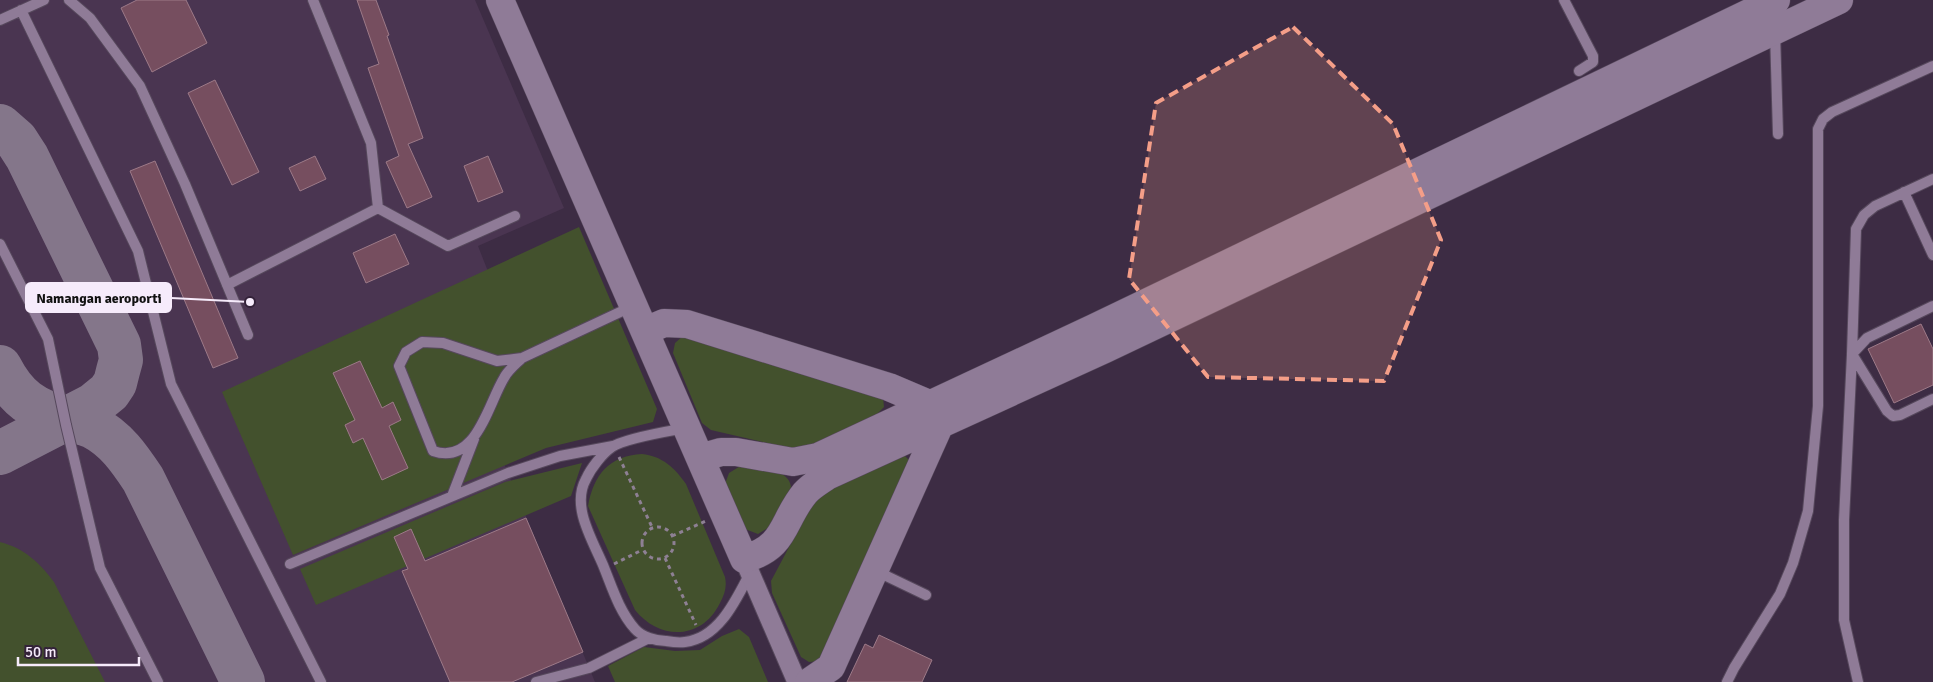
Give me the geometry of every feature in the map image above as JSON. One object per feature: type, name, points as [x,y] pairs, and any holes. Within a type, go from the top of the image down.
[{"type":"street","points":[[500,0],[798,682]]},
{"type":"street","points":[[747,566],[776,541],[806,492],[827,476],[934,414],[1104,324],[1776,0]]},
{"type":"street","points":[[700,458],[721,452],[736,452],[793,462],[818,457],[1104,349],[1839,0]]},
{"type":"street","points":[[645,331],[664,324],[687,324],[889,387],[934,414]]},
{"type":"street","points":[[808,682],[831,667],[875,571],[934,414]]},
{"type":"lane","points":[[0,20],[44,0]]},
{"type":"lane","points":[[69,0],[90,18],[140,86],[185,184],[248,335]]},
{"type":"lane","points":[[313,0],[372,143],[378,208]]},
{"type":"lane","points":[[1564,0],[1593,56],[1593,62],[1578,71]]},
{"type":"lane","points":[[22,10],[138,251],[171,384],[321,682]]},
{"type":"lane","points":[[1775,31],[1778,134]]},
{"type":"lane","points":[[1728,682],[1734,668],[1780,594],[1794,563],[1808,511],[1818,406],[1818,129],[1823,119],[1832,112],[1933,66]]},
{"type":"lane","points":[[1858,682],[1844,620],[1844,520],[1856,229],[1864,215],[1875,206],[1933,179]]},
{"type":"lane","points":[[1904,192],[1933,255]]},
{"type":"lane","points":[[227,284],[378,208]]},
{"type":"lane","points":[[378,208],[448,246],[516,216]]},
{"type":"lane","points":[[0,244],[48,339],[100,568],[158,682]]},
{"type":"lane","points":[[474,438],[459,450],[441,454],[433,451],[399,366],[406,352],[422,342],[443,343],[497,361],[522,358],[634,306]]},
{"type":"lane","points":[[1852,354],[1867,338],[1933,306]]},
{"type":"lane","points":[[1852,354],[1887,410],[1893,416],[1900,415],[1933,399]]},
{"type":"lane","points":[[452,496],[474,438],[504,376],[522,358]]},
{"type":"lane","points":[[290,564],[508,473],[560,456],[613,446],[652,434],[687,428]]},
{"type":"lane","points":[[613,446],[597,462],[586,479],[580,495],[583,518],[623,613],[636,631],[660,641],[685,642],[702,638],[720,623],[734,603],[747,566]]},
{"type":"lane","points":[[875,571],[926,595]]},
{"type":"lane","points":[[839,674],[873,598]]},
{"type":"lane","points":[[536,682],[590,668],[649,638]]},
{"type":"path","points":[[613,446],[652,527]]},
{"type":"path","points":[[672,536],[724,514]]},
{"type":"path","points":[[652,527],[664,528],[672,536],[674,541],[672,551],[665,558],[650,557],[642,550],[644,533],[652,527]]},
{"type":"path","points":[[604,568],[642,550]]},
{"type":"path","points":[[665,558],[702,638]]},
{"type":"highlighted area","points":[[1293,27],[1393,124],[1441,240],[1384,381],[1208,377],[1129,279],[1156,103]]},
{"type":"shaded area","points":[[0,0],[475,0],[564,208],[478,246],[522,358],[497,447],[595,682],[0,682]]},
{"type":"green space","points":[[579,227],[657,409],[653,422],[546,448],[293,555],[222,392]]},
{"type":"green space","points":[[683,336],[883,397],[884,407],[876,415],[809,446],[793,449],[711,430],[702,423],[673,353],[675,343]]},
{"type":"green space","points":[[642,454],[662,460],[686,484],[725,577],[725,590],[720,603],[703,624],[692,630],[668,631],[656,627],[635,610],[588,506],[594,485],[605,469],[620,458]]},
{"type":"green space","points":[[905,456],[912,463],[820,661],[809,662],[801,657],[772,593],[771,581],[813,502],[827,488],[894,457]]},
{"type":"green space","points":[[582,463],[571,496],[316,605],[300,569],[505,482]]},
{"type":"green space","points":[[742,465],[779,473],[785,476],[791,487],[771,526],[758,534],[745,529],[725,484],[729,473]]},
{"type":"green space","points":[[0,542],[17,548],[31,557],[54,582],[105,682],[0,682]]},
{"type":"green space","points":[[739,629],[749,637],[768,682],[615,682],[608,666],[644,647],[675,651],[700,650],[722,636]]},
{"type":"building","points":[[137,0],[186,0],[207,43],[152,72],[121,8]]},
{"type":"building","points":[[357,0],[376,0],[423,138],[408,144],[432,197],[407,208],[386,162],[399,156],[368,68],[379,64]]},
{"type":"building","points":[[215,80],[259,172],[232,185],[188,93]]},
{"type":"building","points":[[315,156],[326,179],[300,191],[289,168]]},
{"type":"building","points":[[488,156],[503,192],[478,202],[464,166]]},
{"type":"building","points":[[155,161],[238,358],[213,368],[130,171]]},
{"type":"building","points":[[395,234],[409,264],[366,283],[353,253]]},
{"type":"building","points":[[1921,324],[1933,349],[1933,385],[1894,403],[1868,349]]},
{"type":"building","points":[[360,361],[382,408],[393,402],[401,420],[389,426],[408,468],[382,480],[363,438],[353,443],[345,425],[355,420],[333,373]]},
{"type":"building","points":[[526,518],[583,652],[512,682],[450,682],[402,571],[408,569],[394,537],[411,529],[425,561]]},
{"type":"building","points":[[879,635],[932,660],[922,682],[847,682],[865,644],[873,648]]},
{"type":"taxiway","points":[[0,126],[16,140],[27,157],[119,345],[121,360],[115,383],[109,392],[93,405],[0,453]]},
{"type":"taxiway","points":[[0,367],[12,387],[35,407],[93,427],[109,437],[127,456],[143,479],[243,682]]},
{"type":"place","name":"Namangan aeroporti","points":[[250,302]]}]
